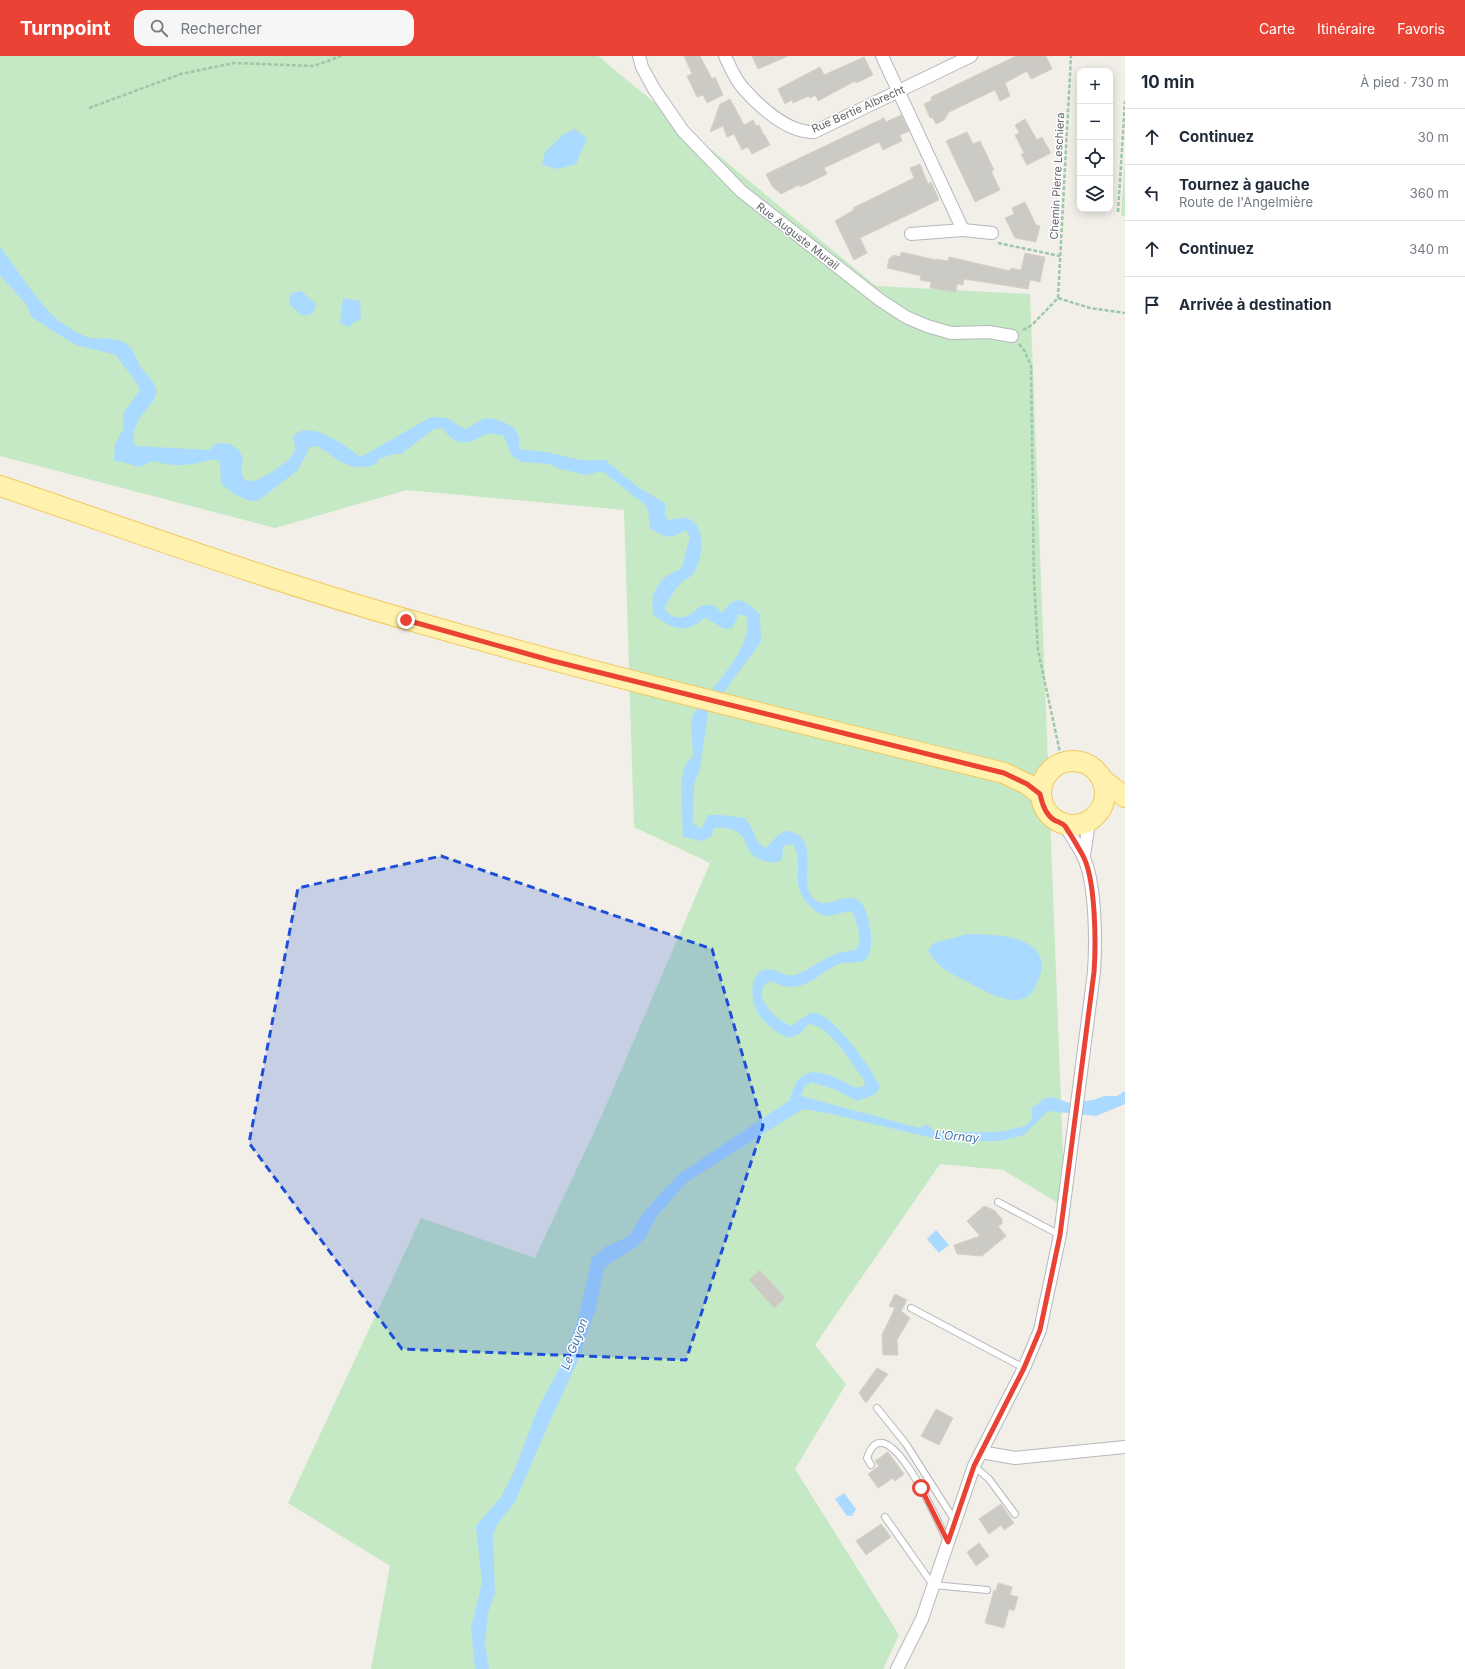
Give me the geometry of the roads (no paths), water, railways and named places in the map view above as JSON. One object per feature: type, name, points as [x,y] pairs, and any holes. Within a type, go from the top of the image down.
[{"type":"main road","points":[[0,486],[295,586],[391,615],[553,661],[1004,773],[1027,784],[1040,794]]},
{"type":"main road","points":[[1004,773],[1029,773],[1072,760],[1090,765],[1098,772],[1103,780],[1125,797]]},
{"type":"main road","points":[[1056,766],[1044,777],[1040,794],[1042,804],[1047,813],[1054,820],[1064,824],[1076,825],[1094,817],[1125,809]]},
{"type":"main road","points":[[1094,817],[1105,797],[1103,780]]},
{"type":"street","name":"Rue Auguste Murail","points":[[639,56],[642,67],[654,89],[683,131],[741,191],[880,300],[906,317],[927,326],[951,333],[989,332],[1012,336]]},
{"type":"street","name":"Rue Bertie Albrecht","points":[[724,56],[743,88],[777,118],[794,130],[804,132],[814,132],[971,56]]},
{"type":"street","points":[[882,56],[900,91],[963,230]]},
{"type":"street","points":[[911,234],[963,230],[992,233]]},
{"type":"street","points":[[1084,856],[1094,817]]},
{"type":"street","points":[[897,1669],[922,1619],[974,1466],[1024,1368],[1040,1330],[1060,1235],[1094,972],[1096,940],[1090,881],[1084,856],[1064,824]]},
{"type":"street","points":[[981,1452],[1015,1458],[1125,1447]]},
{"type":"lane","points":[[998,1202],[1060,1235]]},
{"type":"lane","points":[[911,1308],[1024,1368]]},
{"type":"lane","points":[[877,1408],[906,1444],[955,1521]]},
{"type":"lane","points":[[870,1465],[868,1458],[870,1449],[876,1444],[886,1444],[901,1455],[921,1488],[948,1542]]},
{"type":"lane","points":[[974,1466],[988,1479],[1015,1514]]},
{"type":"lane","points":[[885,1517],[933,1585],[987,1590]]},
{"type":"water","points":[[575,129],[587,138],[576,164],[558,169],[542,165],[545,152],[564,134]]},
{"type":"water","points":[[0,247],[43,305],[59,321],[83,335],[91,338],[119,340],[127,344],[131,349],[143,370],[154,383],[156,389],[156,395],[135,427],[135,446],[209,450],[214,445],[220,443],[230,444],[239,450],[243,459],[241,473],[245,480],[254,481],[279,468],[290,457],[295,448],[294,436],[301,431],[309,430],[328,436],[361,457],[431,417],[447,418],[464,429],[481,420],[492,419],[506,423],[514,428],[518,435],[519,449],[546,452],[581,460],[605,460],[639,488],[665,503],[665,515],[668,520],[686,518],[695,523],[699,529],[702,544],[699,561],[693,574],[678,586],[664,608],[669,614],[676,617],[687,616],[701,606],[706,605],[714,605],[722,613],[732,602],[740,600],[760,614],[761,642],[708,713],[700,768],[694,785],[693,824],[701,829],[708,815],[745,818],[756,839],[766,848],[781,833],[790,831],[795,833],[802,839],[806,846],[808,855],[807,884],[809,892],[814,899],[826,903],[846,898],[852,898],[858,901],[864,907],[870,927],[870,951],[863,961],[836,965],[812,981],[799,986],[784,986],[770,981],[764,986],[762,993],[763,999],[767,1006],[772,1013],[786,1023],[792,1026],[804,1016],[813,1013],[821,1015],[830,1021],[861,1056],[880,1087],[876,1094],[857,1101],[834,1089],[811,1082],[804,1087],[801,1096],[919,1128],[927,1124],[935,1132],[999,1132],[1027,1125],[1033,1118],[1031,1113],[1032,1108],[1045,1098],[1053,1097],[1069,1103],[1093,1100],[1104,1096],[1117,1096],[1125,1091],[1125,1104],[1096,1116],[1048,1111],[1024,1135],[999,1141],[941,1140],[827,1113],[803,1109],[687,1182],[658,1215],[645,1238],[635,1248],[610,1263],[604,1269],[596,1308],[577,1363],[515,1502],[496,1526],[493,1536],[495,1593],[488,1613],[485,1644],[489,1669],[475,1669],[471,1628],[482,1583],[476,1526],[501,1497],[512,1476],[539,1406],[564,1360],[579,1315],[592,1258],[605,1247],[629,1236],[643,1213],[679,1174],[790,1100],[795,1086],[801,1078],[808,1073],[817,1072],[826,1074],[856,1088],[865,1086],[864,1080],[847,1055],[824,1030],[808,1024],[801,1033],[789,1038],[781,1034],[773,1029],[761,1017],[754,1002],[752,993],[755,978],[759,972],[763,970],[767,969],[787,975],[795,975],[833,955],[856,950],[859,936],[856,921],[852,912],[844,912],[831,916],[821,914],[813,909],[803,898],[799,890],[798,883],[797,852],[793,844],[783,846],[782,860],[770,862],[761,860],[754,856],[749,850],[743,837],[732,829],[713,828],[712,836],[702,841],[683,837],[681,781],[685,765],[693,756],[691,723],[693,715],[738,654],[747,628],[746,616],[739,614],[732,628],[724,629],[705,617],[699,623],[686,628],[673,627],[654,615],[653,601],[657,587],[666,576],[679,570],[683,564],[690,536],[686,530],[675,535],[664,536],[650,528],[648,509],[643,503],[602,471],[587,475],[557,468],[550,464],[522,462],[512,456],[504,436],[489,433],[469,442],[459,442],[448,435],[442,428],[434,429],[401,454],[393,454],[379,459],[376,464],[367,467],[358,467],[345,464],[317,446],[310,447],[298,470],[259,500],[250,501],[238,496],[221,484],[220,461],[209,460],[192,464],[177,465],[153,461],[140,467],[114,460],[115,444],[123,430],[123,414],[140,390],[136,382],[116,355],[76,345],[32,317],[25,303],[0,275]]},
{"type":"water","points":[[301,291],[316,304],[313,313],[303,316],[289,304],[291,293]]},
{"type":"water","points":[[343,298],[360,301],[361,318],[348,327],[340,323]]},
{"type":"water","points":[[968,934],[1007,937],[1032,946],[1039,955],[1042,966],[1038,981],[1030,995],[1022,999],[1009,1000],[980,989],[945,969],[935,961],[928,950],[934,943]]},
{"type":"water","points":[[936,1230],[949,1245],[939,1253],[927,1239]]},
{"type":"water","points":[[844,1493],[856,1509],[852,1516],[847,1516],[835,1499]]},
{"type":"water label","name":"L'Ornay","points":[[957,1136]]},
{"type":"water label","name":"Le Guyon","points":[[574,1344]]}]
